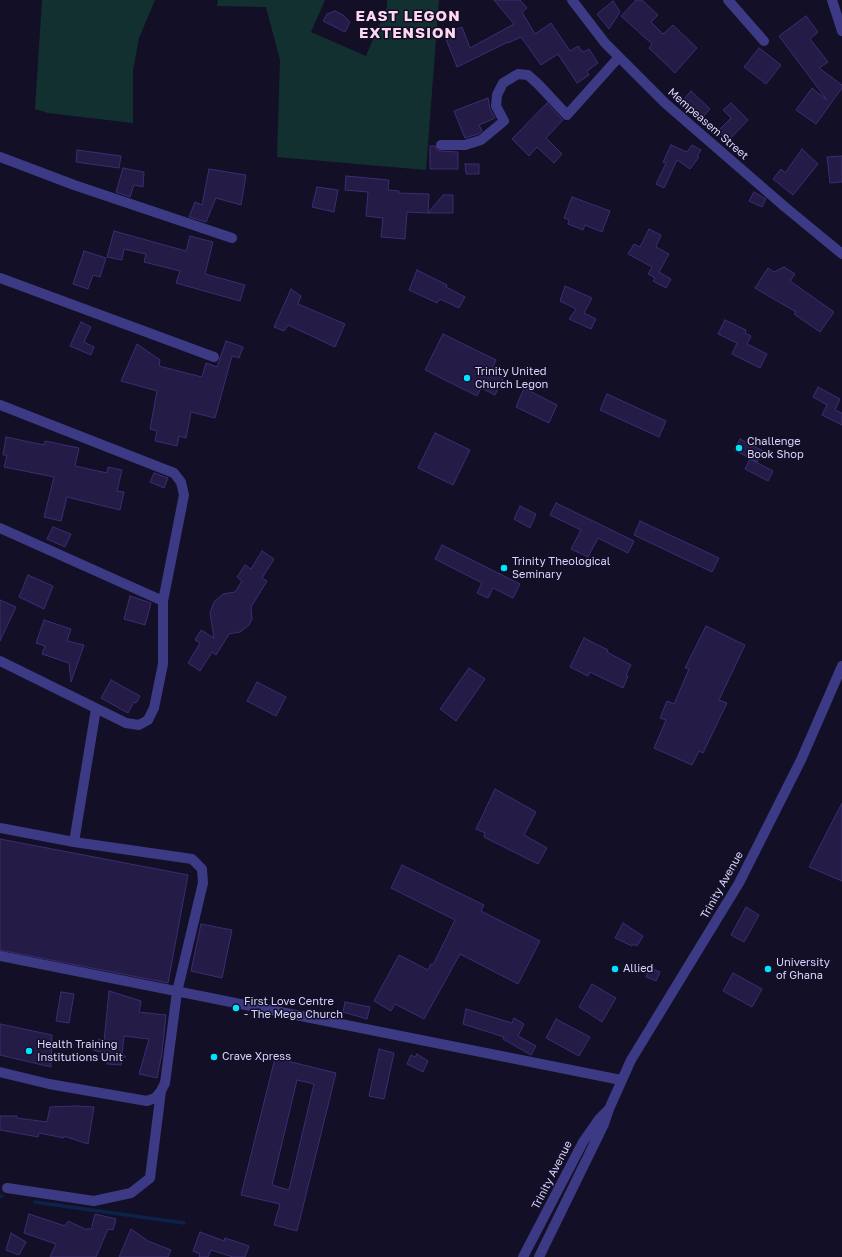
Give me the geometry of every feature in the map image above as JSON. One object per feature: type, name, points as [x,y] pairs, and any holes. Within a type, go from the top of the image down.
[{"type":"street","name":"Mempeasem Street","points":[[572,0],[605,43],[665,102],[785,207],[842,254]]},
{"type":"street","points":[[728,0],[764,41]]},
{"type":"street","points":[[832,0],[839,10],[842,31]]},
{"type":"street","points":[[441,145],[465,145],[481,140],[504,121],[496,106],[497,95],[503,83],[518,74],[528,75],[539,84],[567,115],[619,57]]},
{"type":"street","points":[[0,157],[74,185],[232,238]]},
{"type":"street","points":[[0,278],[214,357]]},
{"type":"street","points":[[0,405],[174,473],[181,482],[184,495],[163,601],[163,664],[154,708],[148,720],[139,725],[126,723],[0,661]]},
{"type":"street","points":[[0,528],[163,601]]},
{"type":"street","name":"Trinity Avenue","points":[[539,1257],[604,1124],[621,1080],[637,1049],[739,883],[801,760],[842,666]]},
{"type":"street","points":[[74,842],[96,708]]},
{"type":"street","points":[[0,828],[74,842],[192,860],[202,869],[203,883],[177,992],[165,1083],[155,1098],[147,1101],[49,1084],[0,1072]]},
{"type":"street","points":[[0,956],[621,1080]]},
{"type":"street","points":[[7,1188],[94,1202],[131,1193],[150,1178],[161,1091]]},
{"type":"street","name":"Trinity Avenue","points":[[523,1257],[584,1142],[599,1119],[609,1109]]},
{"type":"green space","points":[[42,0],[155,0],[139,38],[133,71],[133,123],[48,113],[35,109]]},
{"type":"green space","points":[[218,0],[325,0],[311,32],[366,56],[387,7],[387,0],[439,0],[426,170],[277,157],[280,60],[266,7],[217,6]]},
{"type":"building","points":[[494,0],[520,0],[527,8],[522,12],[535,34],[551,23],[570,51],[578,46],[583,52],[589,49],[598,63],[587,71],[589,75],[577,83],[558,54],[541,65],[521,37],[457,67],[444,34],[462,27],[470,48],[514,24]]},
{"type":"building","points":[[636,0],[642,0],[658,15],[651,22],[663,34],[673,25],[697,48],[675,73],[649,48],[652,44],[621,16]]},
{"type":"building","points":[[613,1],[620,12],[609,29],[597,14]]},
{"type":"building","points":[[335,11],[343,15],[350,22],[345,32],[323,21],[327,14]]},
{"type":"building","points":[[806,16],[818,32],[810,39],[828,62],[819,68],[842,85],[842,88],[816,124],[796,110],[812,88],[827,100],[779,36]]},
{"type":"building","points":[[759,48],[781,65],[766,84],[744,67]]},
{"type":"building","points":[[691,91],[710,109],[703,117],[684,99]]},
{"type":"building","points":[[488,98],[490,109],[495,118],[479,125],[482,131],[478,134],[465,138],[454,111]]},
{"type":"building","points":[[547,103],[563,120],[546,138],[562,154],[554,163],[537,147],[529,156],[512,139]]},
{"type":"building","points":[[731,103],[748,120],[728,141],[718,131],[731,118],[723,110]]},
{"type":"building","points":[[671,145],[687,152],[692,145],[701,150],[697,156],[699,157],[690,169],[677,160],[664,188],[656,184],[666,163],[663,162]]},
{"type":"building","points":[[430,146],[435,146],[437,150],[441,151],[458,152],[458,169],[430,169]]},
{"type":"building","points":[[802,149],[818,164],[793,195],[773,179],[781,169],[785,173]]},
{"type":"building","points":[[77,150],[121,156],[119,168],[76,162]]},
{"type":"building","points":[[842,156],[842,182],[830,183],[827,157]]},
{"type":"building","points":[[465,164],[479,164],[479,174],[466,174]]},
{"type":"building","points":[[123,168],[144,172],[143,187],[134,185],[130,197],[116,192]]},
{"type":"building","points":[[209,169],[246,175],[241,205],[216,198],[206,222],[189,217],[195,202],[202,205]]},
{"type":"building","points":[[346,176],[389,180],[388,190],[399,191],[399,193],[429,194],[428,213],[407,212],[405,239],[381,237],[383,218],[366,216],[368,192],[345,190]]},
{"type":"building","points":[[317,187],[338,190],[334,212],[312,207]]},
{"type":"building","points":[[754,192],[766,199],[762,207],[749,201]]},
{"type":"building","points":[[443,195],[453,195],[453,213],[428,213]]},
{"type":"building","points":[[572,197],[610,211],[602,232],[585,225],[583,230],[568,224],[569,220],[564,218]]},
{"type":"building","points":[[649,229],[661,235],[656,247],[669,254],[659,272],[671,279],[666,288],[653,281],[655,278],[648,274],[652,267],[628,254],[634,244],[640,247]]},
{"type":"building","points":[[114,231],[186,251],[190,236],[213,242],[205,274],[245,285],[240,301],[176,283],[180,271],[144,262],[146,254],[124,249],[122,260],[107,257]]},
{"type":"building","points":[[84,251],[106,258],[100,277],[93,275],[88,289],[73,284]]},
{"type":"building","points":[[784,267],[795,274],[790,281],[834,312],[820,332],[794,314],[796,312],[755,288],[768,268],[774,272]]},
{"type":"building","points":[[417,270],[447,285],[446,287],[465,297],[459,308],[440,299],[437,303],[409,290]]},
{"type":"building","points":[[565,286],[592,298],[584,313],[596,319],[591,329],[569,319],[576,309],[560,301]]},
{"type":"building","points":[[291,289],[301,296],[298,304],[345,324],[335,347],[288,325],[284,331],[274,327]]},
{"type":"building","points":[[725,320],[746,330],[745,333],[751,336],[747,344],[767,354],[760,368],[732,354],[737,343],[718,334]]},
{"type":"building","points":[[81,322],[91,327],[84,342],[94,347],[91,355],[70,346]]},
{"type":"building","points":[[443,334],[496,360],[492,369],[505,375],[495,395],[481,388],[477,396],[425,370]]},
{"type":"building","points":[[226,341],[243,347],[239,358],[232,356],[215,418],[191,412],[186,438],[179,436],[177,446],[155,441],[157,431],[150,429],[157,391],[121,381],[137,344],[160,360],[159,366],[202,377],[206,363],[217,367]]},
{"type":"building","points":[[818,387],[840,399],[835,410],[842,413],[842,425],[822,415],[827,405],[813,397]]},
{"type":"building","points":[[524,388],[557,405],[549,423],[516,407]]},
{"type":"building","points":[[607,394],[666,421],[659,437],[600,410]]},
{"type":"building","points":[[435,433],[470,450],[453,485],[418,468]]},
{"type":"building","points":[[6,437],[44,445],[45,441],[79,448],[75,466],[107,473],[108,467],[122,470],[117,491],[124,492],[120,510],[67,497],[61,521],[44,517],[54,477],[4,467],[7,455],[3,455]]},
{"type":"building","points":[[740,439],[763,451],[757,462],[734,450]]},
{"type":"building","points":[[750,459],[773,471],[768,481],[745,469]]},
{"type":"building","points":[[154,473],[168,478],[164,488],[150,482]]},
{"type":"building","points":[[556,503],[634,541],[628,553],[598,538],[588,557],[571,549],[581,530],[550,515]]},
{"type":"building","points":[[520,506],[536,514],[530,528],[514,519]]},
{"type":"building","points":[[640,521],[719,558],[712,572],[634,535]]},
{"type":"building","points":[[53,527],[71,534],[65,547],[47,539]]},
{"type":"building","points":[[442,545],[520,584],[513,598],[493,588],[488,598],[477,593],[482,583],[435,559]]},
{"type":"building","points":[[262,551],[274,559],[262,578],[267,581],[251,607],[252,619],[249,625],[240,632],[229,634],[216,655],[212,652],[200,671],[188,663],[200,643],[195,640],[201,630],[214,638],[210,613],[214,602],[223,594],[235,592],[242,581],[237,577],[245,565],[251,569]]},
{"type":"building","points":[[28,575],[53,586],[44,609],[19,597]]},
{"type":"building","points":[[130,596],[151,603],[145,625],[124,619]]},
{"type":"building","points":[[0,600],[16,607],[0,641]]},
{"type":"building","points":[[44,620],[71,629],[67,641],[84,645],[71,682],[69,663],[42,654],[45,646],[36,643]]},
{"type":"building","points":[[706,626],[745,645],[719,700],[727,703],[703,753],[699,751],[692,765],[654,748],[666,720],[660,718],[667,701],[674,704],[689,669],[685,668]]},
{"type":"building","points":[[584,638],[608,650],[607,652],[631,665],[626,675],[628,676],[623,688],[590,672],[588,676],[570,667]]},
{"type":"building","points":[[469,668],[485,679],[456,721],[440,709]]},
{"type":"building","points":[[111,680],[140,696],[136,703],[134,702],[128,713],[101,698]]},
{"type":"building","points":[[257,682],[286,697],[276,716],[247,701]]},
{"type":"building","points":[[495,789],[536,812],[524,835],[547,848],[538,864],[484,837],[485,833],[476,829]]},
{"type":"building","points":[[842,803],[842,881],[809,867]]},
{"type":"building","points":[[0,839],[188,875],[168,983],[0,950]]},
{"type":"building","points":[[402,865],[484,905],[481,911],[540,941],[518,984],[460,954],[424,1019],[395,1004],[391,1011],[374,1001],[399,955],[428,970],[431,964],[433,965],[455,920],[391,888]]},
{"type":"building","points":[[746,907],[759,915],[744,942],[731,935]]},
{"type":"building","points":[[623,923],[643,936],[637,946],[633,944],[632,946],[615,938]]},
{"type":"building","points":[[201,924],[232,930],[222,978],[191,971]]},
{"type":"building","points":[[650,968],[660,972],[656,981],[646,977]]},
{"type":"building","points":[[733,973],[762,989],[752,1007],[723,991]]},
{"type":"building","points":[[592,984],[616,998],[602,1022],[579,1007]]},
{"type":"building","points":[[109,991],[141,1001],[139,1012],[166,1015],[162,1053],[157,1078],[139,1074],[149,1039],[124,1036],[122,1054],[126,1057],[122,1057],[121,1065],[107,1064],[108,1054],[93,1050],[99,1039],[104,1042]]},
{"type":"building","points":[[61,992],[74,994],[69,1023],[56,1021]]},
{"type":"building","points":[[345,1002],[370,1007],[367,1019],[343,1012]]},
{"type":"building","points":[[466,1009],[512,1023],[514,1018],[524,1024],[518,1036],[536,1046],[531,1055],[503,1039],[504,1037],[463,1024]]},
{"type":"building","points":[[556,1019],[590,1037],[579,1056],[546,1038]]},
{"type":"building","points":[[0,1024],[52,1035],[51,1067],[0,1055]]},
{"type":"building","points":[[379,1049],[394,1053],[384,1099],[369,1096]]},
{"type":"building","points":[[417,1054],[428,1061],[423,1072],[407,1064],[411,1055],[415,1057]]},
{"type":"building","points":[[275,1058],[336,1073],[297,1231],[274,1225],[280,1204],[241,1195]],"holes":[[[297,1080],[314,1084],[289,1190],[272,1185]]]},
{"type":"building","points":[[50,1107],[94,1107],[88,1144],[64,1136],[64,1138],[39,1133],[38,1137],[0,1130],[0,1116],[17,1116],[17,1118],[47,1122]]},
{"type":"building","points":[[29,1214],[65,1226],[68,1221],[87,1230],[88,1228],[91,1230],[95,1214],[116,1219],[113,1230],[108,1229],[96,1257],[50,1257],[56,1244],[24,1233]]},
{"type":"building","points":[[131,1229],[148,1241],[171,1250],[168,1257],[119,1257]]},
{"type":"building","points":[[200,1232],[224,1241],[225,1238],[249,1246],[245,1257],[233,1257],[211,1250],[208,1257],[199,1257],[200,1254],[193,1251]]},
{"type":"building","points":[[11,1233],[26,1242],[19,1255],[6,1250]]},
{"type":"waterway","points":[[35,1202],[184,1223]]},
{"type":"place","name":"Trinity United Church Legon","points":[[467,378]]},
{"type":"place","name":"Challenge Book Shop","points":[[739,448]]},
{"type":"place","name":"Trinity Theological Seminary","points":[[504,568]]},
{"type":"place","name":"Allied","points":[[615,969]]},
{"type":"place","name":"University of Ghana","points":[[768,969]]},
{"type":"place","name":"First Love Centre - The Mega Church","points":[[236,1008]]},
{"type":"place","name":"Health Training Institutions Unit","points":[[29,1051]]},
{"type":"place","name":"Crave Xpress","points":[[214,1057]]},
{"type":"district","name":"EAST LEGON EXTENSION","points":[[408,24]]}]
